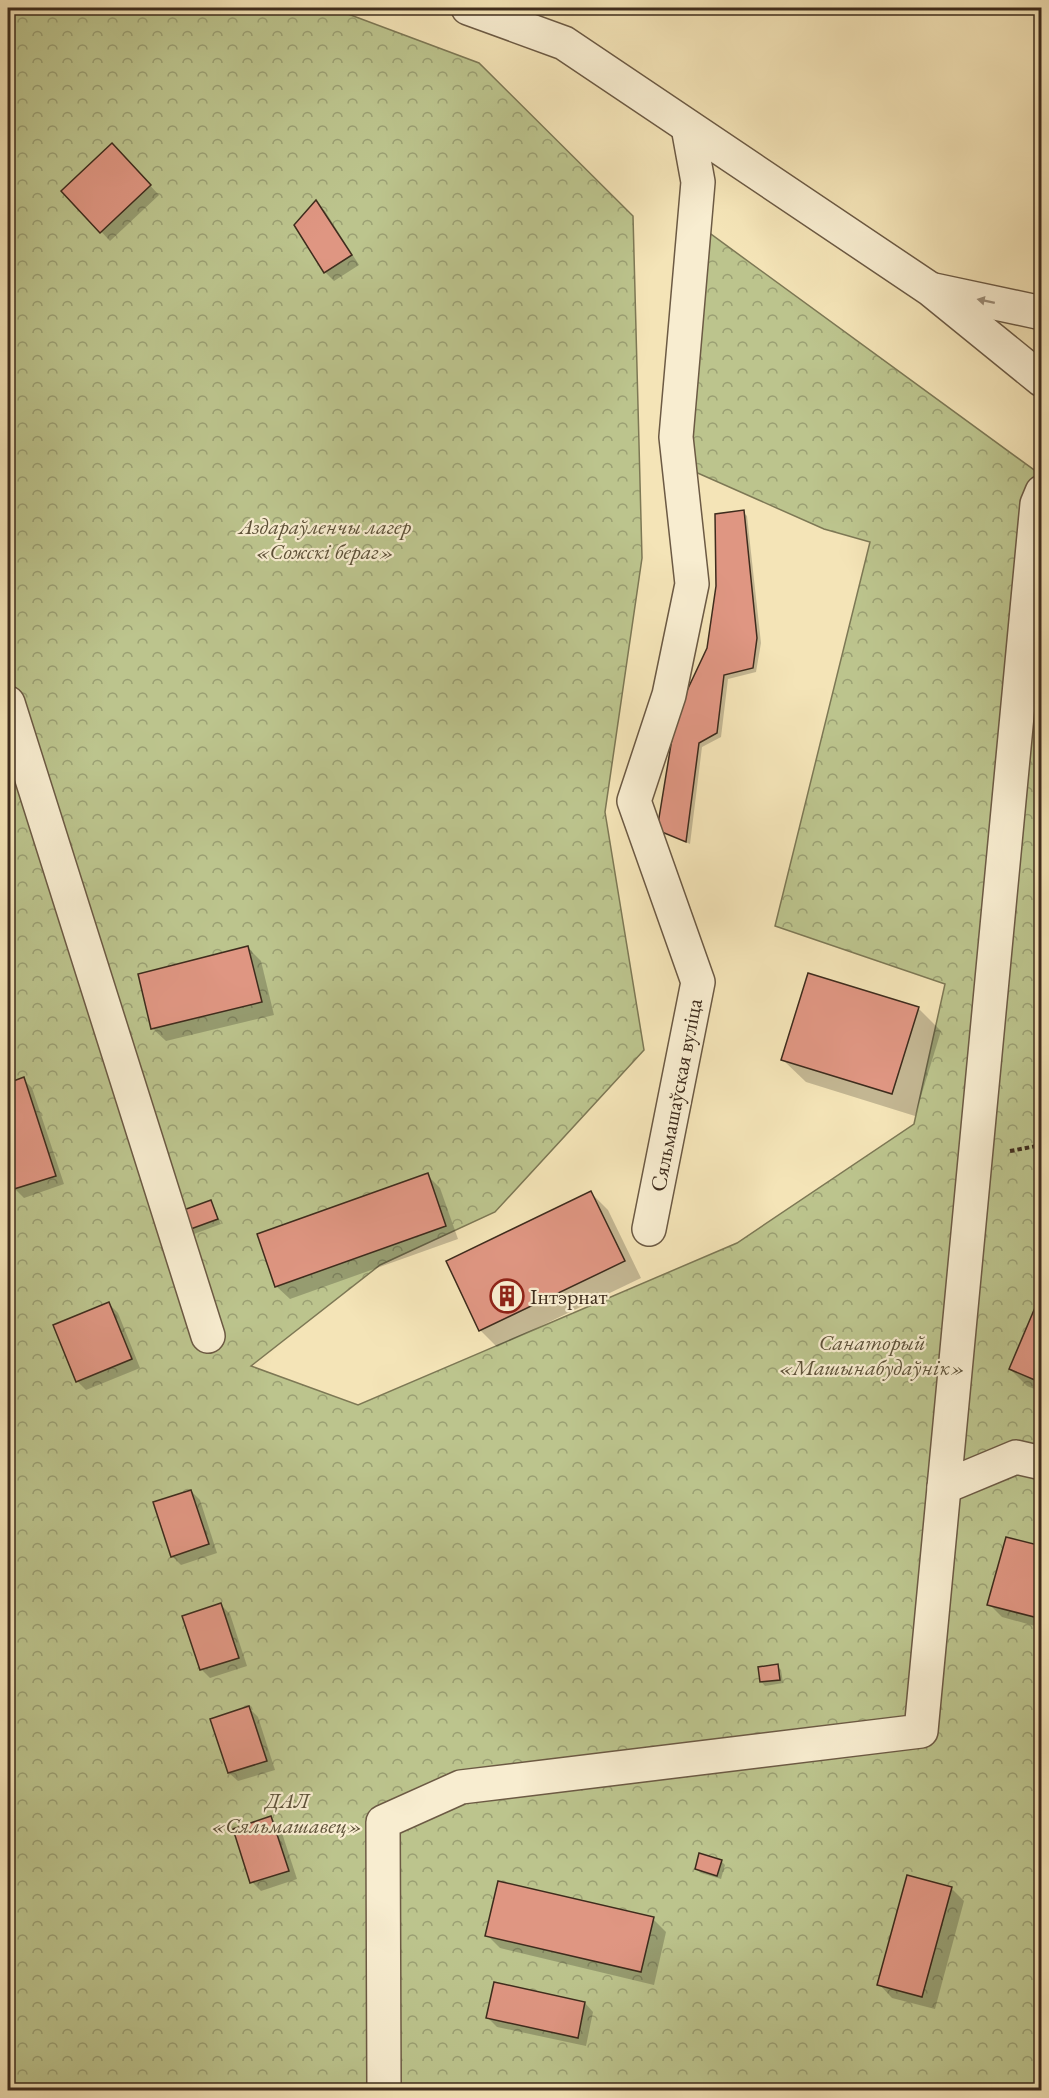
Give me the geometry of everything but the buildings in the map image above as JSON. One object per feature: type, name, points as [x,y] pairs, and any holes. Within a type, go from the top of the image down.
[{"type":"street","points":[[468,8],[564,43],[930,289],[1041,380]]},
{"type":"street","name":"Сяльмашаўская вуліца","points":[[649,1229],[699,982],[634,801],[669,695],[692,584],[676,438],[699,182],[688,127]]},
{"type":"street","points":[[930,289],[1041,313]]},
{"type":"street","points":[[384,2091],[383,1822],[461,1787],[921,1731],[1036,516],[1041,492]]},
{"type":"street","points":[[8,703],[208,1336]]},
{"type":"street","points":[[944,1488],[1016,1457],[1041,1463]]},
{"type":"green space","points":[[8,8],[332,8],[479,63],[633,216],[642,558],[605,812],[644,1050],[495,1212],[380,1265],[251,1366],[358,1405],[737,1243],[914,1124],[945,984],[775,926],[870,542],[824,529],[684,467],[708,232],[1041,475],[1041,2090],[8,2090]]},
{"type":"place","name":"Інтэрнат","points":[[507,1296]]},
{"type":"park label","name":"Аздараўленчы лагер «Сожскі бераг»","points":[[325,538]]},
{"type":"park label","name":"Санаторый «Машынабудаўнік»","points":[[872,1354]]},
{"type":"park label","name":"ДАЛ «Сяльмашавец»","points":[[287,1812]]}]
